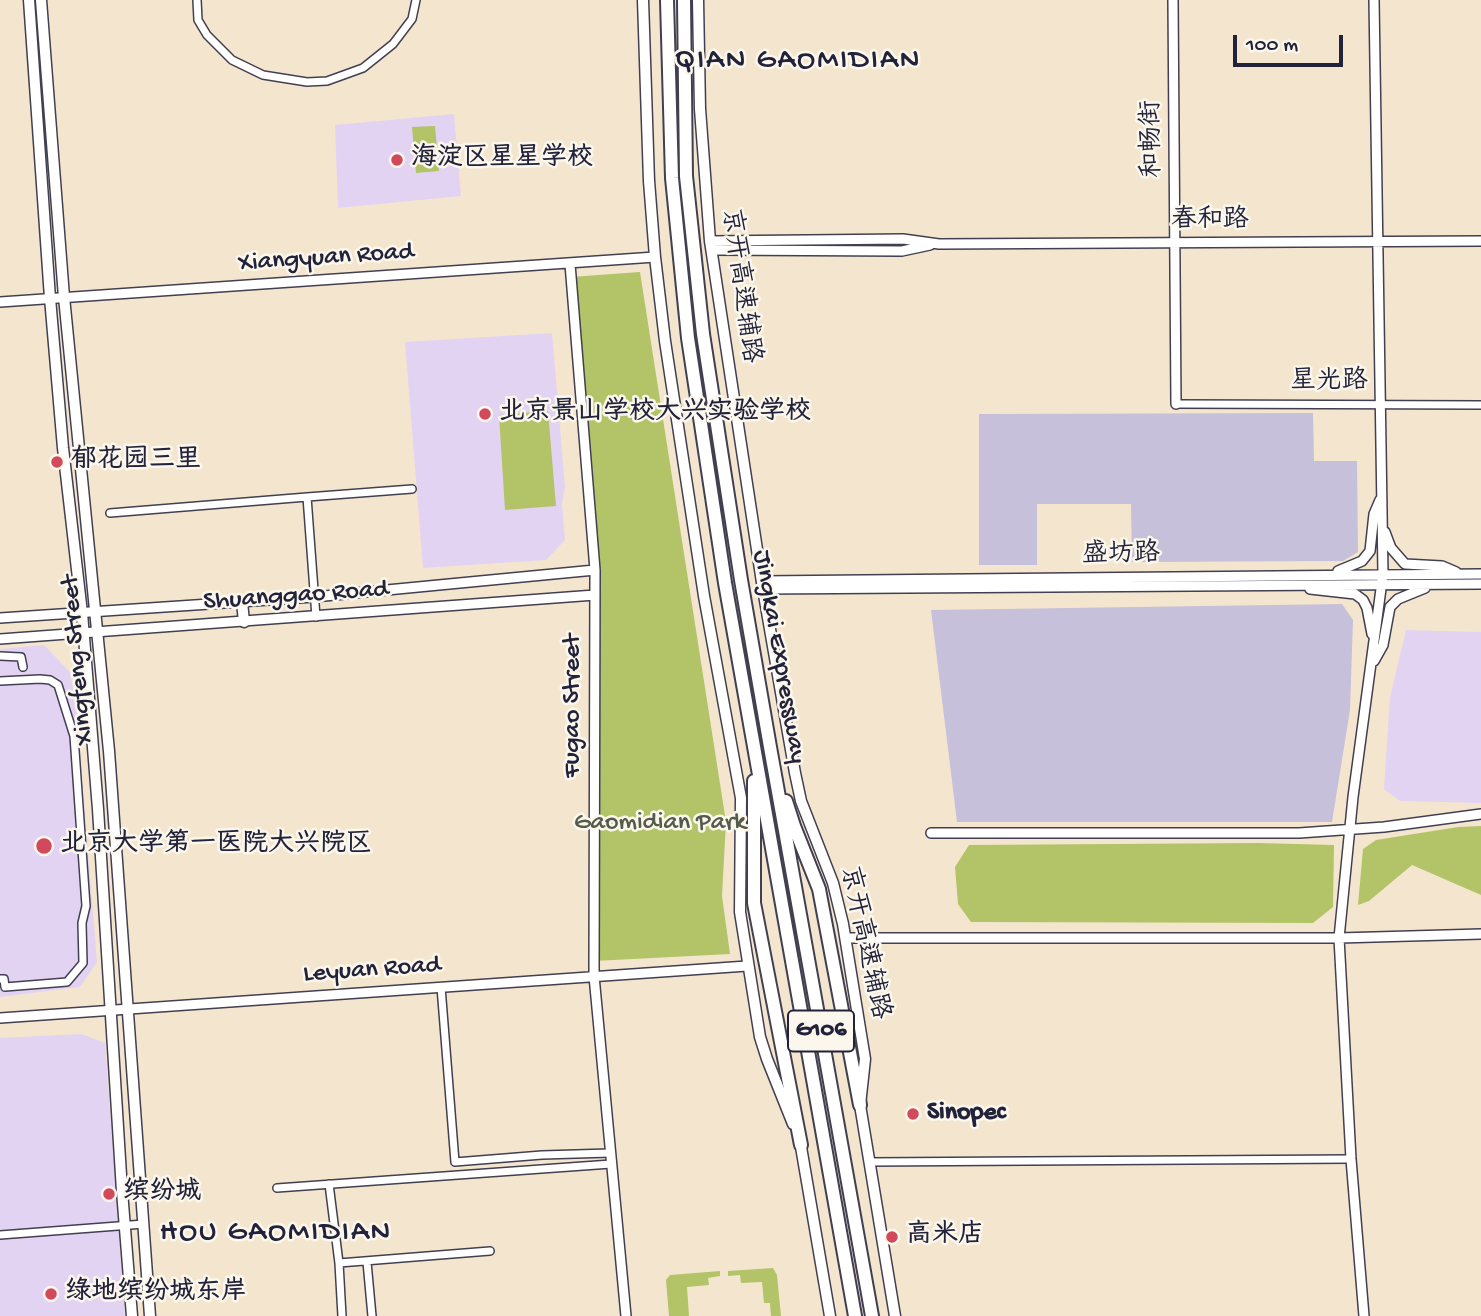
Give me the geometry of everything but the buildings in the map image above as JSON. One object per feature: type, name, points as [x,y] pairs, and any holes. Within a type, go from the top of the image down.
[{"type":"highway","name":"Jingkai Expressway","points":[[667,0],[672,178],[688,338],[725,583],[855,1316]]},
{"type":"highway","name":"Jingkai Expressway","points":[[684,0],[687,176],[704,334],[769,747],[872,1316]]},
{"type":"highway","points":[[769,747],[794,826],[819,889],[847,1028],[859,1105]]},
{"type":"highway","points":[[754,750],[754,903],[802,1145]]},
{"type":"main road","name":"Xingfeng Street","points":[[29,0],[50,298],[63,447],[84,633],[132,1316]]},
{"type":"main road","name":"Xingfeng Street","points":[[41,0],[64,297],[97,612],[150,1316]]},
{"type":"main road","points":[[643,0],[649,181],[655,257],[700,569],[740,798],[740,912],[747,966],[766,1059],[802,1145],[830,1316]]},
{"type":"main road","name":"京开高速辅路","points":[[698,0],[701,121],[711,245],[763,585],[801,800],[833,883],[846,938],[865,1059],[859,1105],[895,1316]]},
{"type":"main road","points":[[242,601],[244,622]]},
{"type":"street","points":[[197,0],[198,20],[207,35],[232,60],[264,75],[307,82],[327,81],[363,68],[393,44],[412,19],[416,0]]},
{"type":"street","name":"和畅街","points":[[1173,0],[1176,404]]},
{"type":"street","points":[[1364,1316],[1351,1159],[1339,938],[1383,574],[1374,0]]},
{"type":"street","name":"春和路","points":[[711,245],[902,251],[939,244],[1481,241]]},
{"type":"street","name":"Xiangyuan Road","points":[[0,302],[655,257]]},
{"type":"street","name":"Fugao Street","points":[[570,264],[595,570],[594,976],[626,1316]]},
{"type":"street","name":"星光路","points":[[1176,404],[1481,405]]},
{"type":"street","points":[[63,447],[79,446]]},
{"type":"street","points":[[110,513],[412,489]]},
{"type":"street","points":[[1321,575],[1346,569],[1362,561],[1370,551],[1374,514],[1382,496]]},
{"type":"street","points":[[307,497],[316,617]]},
{"type":"street","points":[[1382,519],[1391,548],[1405,564],[1442,566],[1461,574]]},
{"type":"street","name":"Shuanggao Road","points":[[0,618],[314,597],[595,570]]},
{"type":"street","name":"盛坊路","points":[[763,585],[1481,574]]},
{"type":"street","points":[[1371,666],[1383,645],[1390,607],[1398,598],[1438,584]]},
{"type":"street","name":"盛坊路","points":[[763,585],[1481,584]]},
{"type":"street","points":[[1295,585],[1320,591],[1355,594],[1363,600],[1370,620],[1374,647]]},
{"type":"street","name":"Shuanggao Road","points":[[0,639],[595,595]]},
{"type":"street","points":[[0,656],[21,657],[23,667]]},
{"type":"street","points":[[0,681],[40,679],[50,680],[58,685],[74,736],[86,906],[82,923],[83,964],[67,982],[5,987],[4,979],[0,979]]},
{"type":"street","points":[[932,834],[1299,833],[1350,830],[1481,814]]},
{"type":"street","points":[[846,938],[1339,938],[1481,934]]},
{"type":"street","name":"Leyuan Road","points":[[0,1018],[747,966]]},
{"type":"street","points":[[441,987],[455,1161],[610,1153]]},
{"type":"street","points":[[869,1162],[1351,1159]]},
{"type":"street","points":[[276,1188],[611,1164]]},
{"type":"street","points":[[329,1184],[339,1263],[342,1316]]},
{"type":"street","points":[[0,1235],[144,1224]]},
{"type":"street","points":[[339,1263],[490,1251]]},
{"type":"street","points":[[367,1262],[372,1316]]},
{"type":"shaded area","name":"海淀区星星学校","points":[[454,114],[461,196],[338,208],[335,125]]},
{"type":"shaded area","name":"北京景山学校大兴实验学校","points":[[552,333],[565,487],[562,504],[565,540],[546,560],[423,568],[405,342]]},
{"type":"shaded area","points":[[1313,413],[1314,461],[1357,461],[1358,552],[1343,561],[1132,562],[1131,504],[1037,504],[1037,565],[979,565],[979,414]]},
{"type":"shaded area","points":[[1342,604],[1353,620],[1350,710],[1332,822],[957,822],[931,610]]},
{"type":"shaded area","points":[[1406,630],[1481,632],[1481,803],[1400,801],[1384,789],[1390,697]]},
{"type":"shaded area","name":"北京大学第一医院大兴院区","points":[[44,645],[70,672],[76,705],[97,962],[80,987],[0,997],[0,649]]},
{"type":"shaded area","points":[[81,1034],[105,1043],[125,1316],[0,1316],[0,1038]]},
{"type":"green space","points":[[435,126],[439,171],[416,173],[412,127]]},
{"type":"green space","name":"Gaomidian Park","points":[[640,272],[726,822],[722,896],[730,954],[594,961],[595,625],[571,277]]},
{"type":"green space","points":[[548,411],[556,506],[505,510],[499,415]]},
{"type":"green space","points":[[1481,826],[1481,895],[1412,865],[1369,901],[1358,905],[1363,849],[1376,840]]},
{"type":"green space","points":[[969,845],[1334,845],[1333,907],[1313,923],[971,922],[958,904],[955,867]]},
{"type":"green space","points":[[773,1268],[777,1275],[781,1316],[771,1316],[770,1303],[764,1303],[762,1282],[741,1283],[740,1275],[728,1276],[728,1271]]},
{"type":"green space","points":[[720,1271],[720,1276],[708,1278],[709,1285],[687,1287],[689,1316],[669,1316],[666,1280],[670,1275]]},
{"type":"place","name":"海淀区星星学校","points":[[397,160]]},
{"type":"place","name":"北京景山学校大兴实验学校","points":[[485,414]]},
{"type":"place","name":"郁花园三里","points":[[57,462]]},
{"type":"place","name":"北京大学第一医院大兴院区","points":[[44,846]]},
{"type":"place","name":"Sinopec","points":[[913,1114]]},
{"type":"place","name":"缤纷城","points":[[109,1194]]},
{"type":"place","name":"高米店","points":[[892,1237]]},
{"type":"place","name":"绿地缤纷城东岸","points":[[51,1294]]},
{"type":"district","name":"QIAN GAOMIDIAN","points":[[798,62]]},
{"type":"district","name":"HOU GAOMIDIAN","points":[[276,1234]]}]
